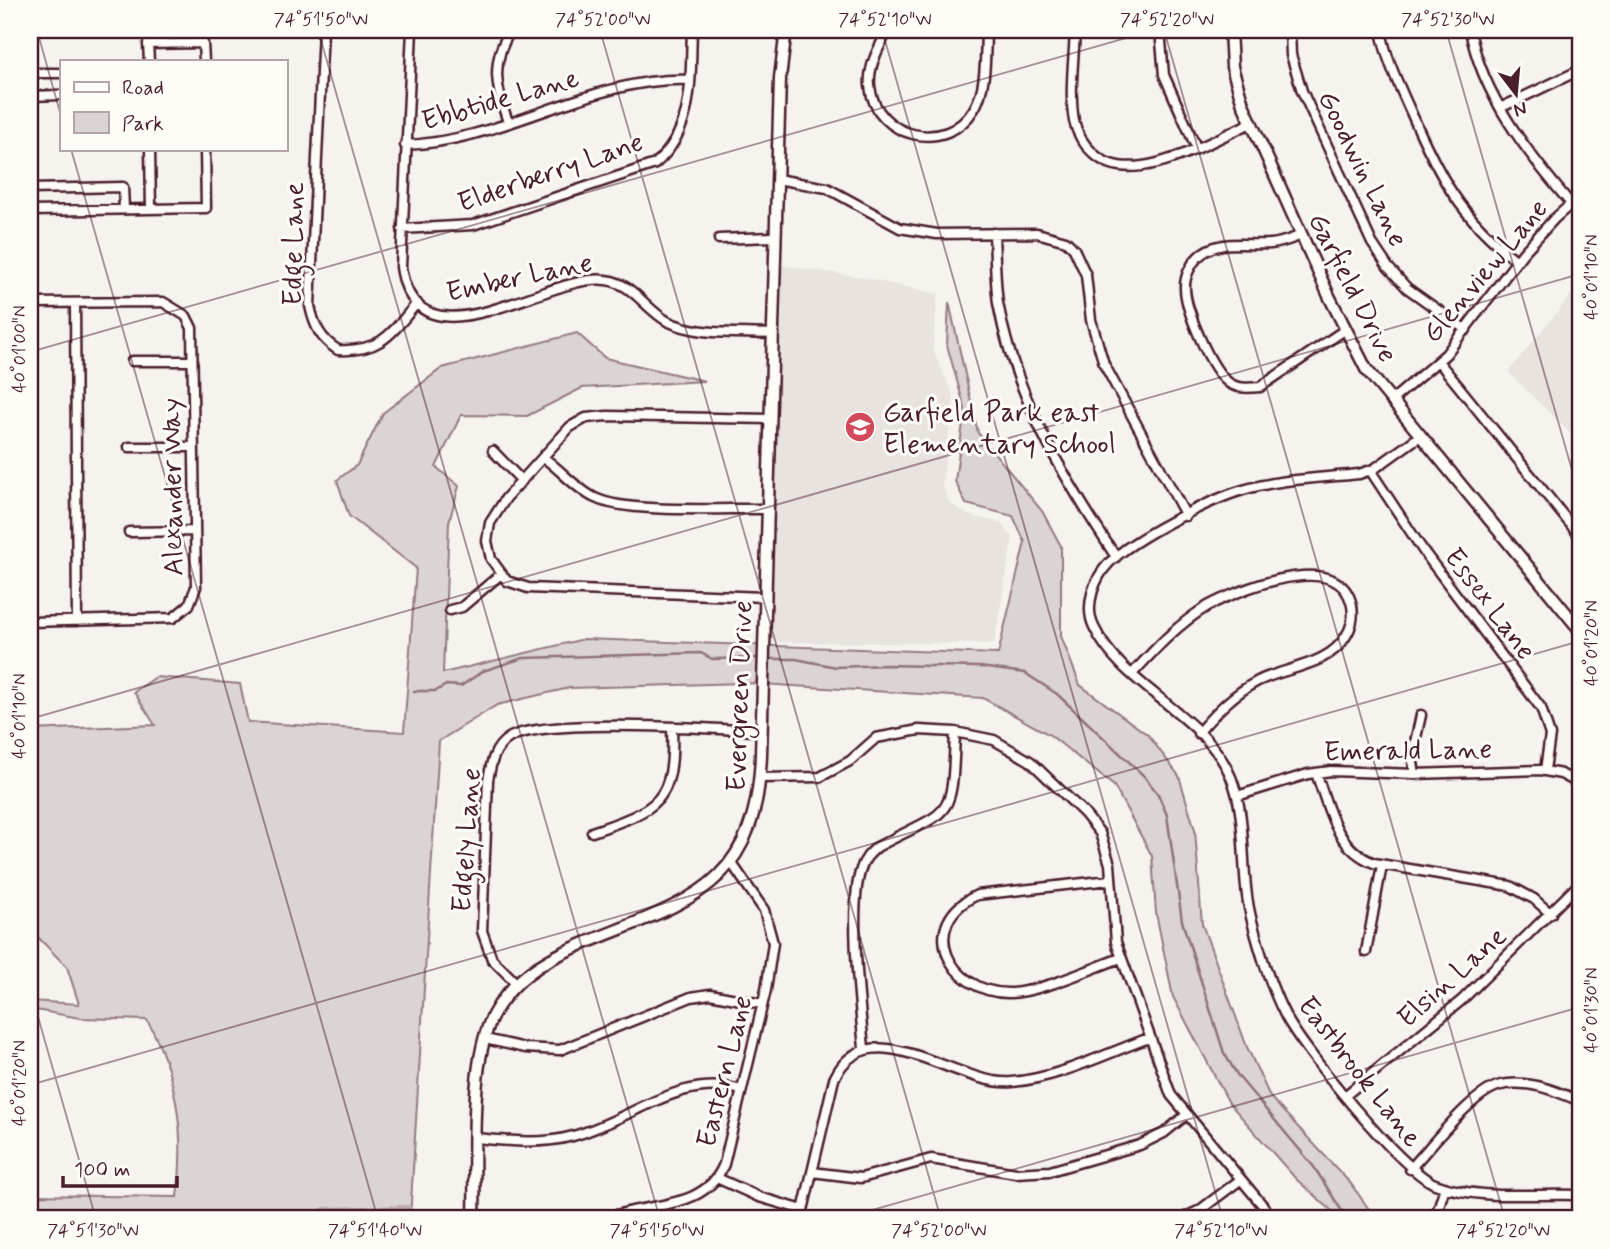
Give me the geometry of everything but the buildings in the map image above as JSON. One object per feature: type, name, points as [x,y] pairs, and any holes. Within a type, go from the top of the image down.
[{"type":"street","name":"Edge Lane","points":[[323,30],[310,306],[313,324],[338,350],[361,350],[388,337],[417,303]]},
{"type":"street","name":"Ember Lane","points":[[412,30],[405,145],[402,277],[417,303],[446,318],[480,314],[583,281],[606,280],[628,288],[655,312],[677,325],[772,334]]},
{"type":"street","points":[[508,122],[496,76],[498,56],[511,30]]},
{"type":"street","name":"Elderberry Lane","points":[[402,229],[473,225],[647,168],[662,158],[680,134],[688,104],[692,30]]},
{"type":"street","name":"Evergreen Drive","points":[[474,1219],[479,1066],[494,1014],[516,983],[553,957],[699,894],[731,862],[750,828],[760,778],[780,78],[786,30]]},
{"type":"street","points":[[888,30],[872,64],[870,88],[876,104],[887,120],[903,132],[921,137],[948,132],[964,122],[975,108],[983,80],[986,30]]},
{"type":"street","points":[[1075,30],[1074,118],[1079,135],[1090,151],[1105,163],[1124,169],[1145,168],[1251,122]]},
{"type":"street","points":[[1160,30],[1164,75],[1196,147]]},
{"type":"street","name":"Garfield Drive","points":[[1230,30],[1232,67],[1238,90],[1302,235],[1366,369],[1580,630]]},
{"type":"street","name":"Goodwin Lane","points":[[1290,30],[1291,55],[1297,79],[1373,243],[1400,281],[1466,330]]},
{"type":"street","points":[[1381,30],[1392,69],[1441,180],[1483,232],[1517,261]]},
{"type":"street","points":[[1470,30],[1479,61],[1522,144],[1571,204]]},
{"type":"street","points":[[149,60],[148,44],[203,43],[204,60]]},
{"type":"street","points":[[1502,107],[1580,71]]},
{"type":"street","points":[[30,73],[60,72]]},
{"type":"street","name":"Ebbtide Lane","points":[[405,145],[441,141],[624,86],[660,79],[690,79]]},
{"type":"street","points":[[30,96],[60,95]]},
{"type":"street","points":[[150,150],[151,209]]},
{"type":"street","points":[[30,211],[206,208],[205,150]]},
{"type":"street","points":[[777,179],[827,188],[900,228],[925,233],[1052,235],[1074,248],[1086,275],[1091,320],[1104,364],[1186,516]]},
{"type":"street","points":[[30,189],[123,187],[124,209]]},
{"type":"street","name":"Glenview Lane","points":[[1391,401],[1438,361],[1466,330],[1517,261],[1554,219],[1580,196]]},
{"type":"street","points":[[994,233],[998,301],[1009,348],[1022,386],[1059,469],[1116,557]]},
{"type":"street","points":[[1302,235],[1283,242],[1213,247],[1198,256],[1184,284],[1186,301],[1207,350],[1219,373],[1230,384],[1246,389],[1260,387],[1346,329]]},
{"type":"street","points":[[719,239],[775,237]]},
{"type":"street","name":"Alexander Way","points":[[30,622],[173,618],[190,605],[196,587],[192,328],[186,316],[163,302],[75,303]]},
{"type":"street","points":[[30,303],[75,303],[77,621]]},
{"type":"street","points":[[132,361],[192,361]]},
{"type":"street","points":[[1438,361],[1580,536]]},
{"type":"street","points":[[764,597],[538,589],[519,586],[501,574],[491,559],[488,532],[500,506],[570,427],[596,416],[769,419]]},
{"type":"street","name":"Eastbrook Lane","points":[[1420,436],[1370,470],[1246,489],[1186,516],[1116,557],[1096,582],[1090,615],[1094,627],[1115,657],[1221,756],[1237,796],[1249,909],[1274,991],[1296,1034],[1346,1095],[1410,1169],[1445,1187],[1468,1192],[1580,1195]]},
{"type":"street","points":[[129,447],[193,447]]},
{"type":"street","points":[[493,451],[522,481]]},
{"type":"street","points":[[544,458],[592,497],[610,503],[676,508],[767,509]]},
{"type":"street","name":"Essex Lane","points":[[1370,470],[1424,552],[1541,708],[1550,735],[1545,770]]},
{"type":"street","points":[[129,532],[195,531]]},
{"type":"street","points":[[450,610],[462,607],[501,574]]},
{"type":"street","points":[[1133,673],[1173,632],[1209,606],[1304,574],[1322,575],[1338,583],[1349,596],[1353,613],[1349,631],[1340,645],[1317,660],[1251,685],[1221,706],[1198,733]]},
{"type":"street","points":[[1415,774],[1412,756],[1422,715]]},
{"type":"street","points":[[592,832],[646,811],[661,799],[670,781],[673,759],[672,728]]},
{"type":"street","name":"Edgely Lane","points":[[516,983],[492,959],[482,931],[488,779],[497,749],[511,736],[542,729],[672,728],[761,731]]},
{"type":"street","points":[[760,778],[820,777],[850,761],[876,738],[895,732],[955,732],[994,740],[1030,761],[1067,795],[1100,833],[1108,854],[1121,957],[1164,1082],[1185,1116],[1274,1219]]},
{"type":"street","points":[[864,1048],[857,927],[860,871],[869,854],[877,848],[934,820],[947,806],[954,778],[955,732]]},
{"type":"street","name":"Emerald Lane","points":[[1237,796],[1316,773],[1415,774],[1545,770],[1561,774],[1580,785]]},
{"type":"street","points":[[1316,773],[1341,839],[1356,855],[1381,865],[1510,886],[1534,899],[1551,914]]},
{"type":"street","name":"Eastern Lane","points":[[605,1219],[645,1206],[690,1199],[709,1190],[718,1178],[730,1144],[772,960],[771,932],[759,901],[731,862]]},
{"type":"street","points":[[1366,952],[1381,865]]},
{"type":"street","points":[[1110,880],[977,895],[967,900],[952,916],[947,925],[944,945],[950,964],[964,979],[1001,993],[1034,988],[1121,957]]},
{"type":"street","name":"Elsin Lane","points":[[1346,1095],[1462,1000],[1580,883]]},
{"type":"street","points":[[485,1039],[525,1048],[560,1050],[691,997],[720,996],[762,1004]]},
{"type":"street","points":[[718,1178],[802,1215],[834,1079],[845,1060],[864,1048],[895,1050],[989,1081],[1014,1082],[1066,1069],[1149,1038]]},
{"type":"street","points":[[476,1138],[552,1140],[586,1132],[693,1087],[714,1085],[742,1090]]},
{"type":"street","points":[[1410,1169],[1475,1101],[1498,1085],[1539,1086],[1580,1101]]},
{"type":"street","points":[[812,1172],[840,1178],[871,1177],[910,1162],[931,1159],[1006,1172],[1050,1171],[1140,1145],[1164,1133],[1185,1116]]},
{"type":"street","points":[[1181,1219],[1200,1210],[1240,1180]]},
{"type":"street","points":[[1435,1219],[1445,1187]]},
{"type":"shaded area","name":"Garfield Park east Elementary School","points":[[774,264],[862,277],[938,294],[933,349],[954,397],[942,485],[950,503],[968,515],[1000,523],[1013,537],[994,644],[762,642]]},
{"type":"shaded area","points":[[1580,284],[1580,437],[1576,439],[1508,372]]},
{"type":"green space","points":[[949,302],[978,433],[1042,511],[1061,546],[1061,636],[1080,685],[1148,735],[1179,776],[1195,830],[1202,924],[1247,1047],[1270,1097],[1351,1184],[1376,1219],[1341,1219],[1296,1179],[1229,1103],[1173,997],[1156,913],[1152,856],[1114,786],[1050,735],[983,698],[745,683],[569,688],[497,705],[439,741],[410,1219],[115,1219],[67,1209],[35,1215],[30,1211],[30,1195],[177,1197],[180,1151],[177,1106],[172,1084],[166,1062],[147,1020],[80,1018],[30,1009],[30,1001],[79,1004],[67,967],[30,929],[30,730],[155,725],[134,692],[156,677],[240,684],[248,722],[404,732],[416,568],[349,516],[337,480],[357,465],[383,413],[442,368],[577,333],[605,358],[705,381],[582,388],[527,416],[461,415],[436,467],[459,486],[449,522],[443,673],[584,639],[998,654],[1025,542],[1013,516],[966,504],[955,481],[965,409],[947,345]]},
{"type":"waterway","points":[[414,691],[436,691],[446,685],[461,686],[483,671],[523,658],[701,653],[712,659],[760,658]]},
{"type":"waterway","points":[[767,659],[796,659],[836,667],[980,667],[1025,673],[1057,694],[1144,776],[1158,794],[1167,815],[1182,921],[1224,1053],[1238,1076],[1314,1167],[1347,1219]]},
{"type":"waterway","points":[[308,1219],[324,1211],[408,1209]]},
{"type":"place","name":"Garfield Park east Elementary School","points":[[860,427]]}]
